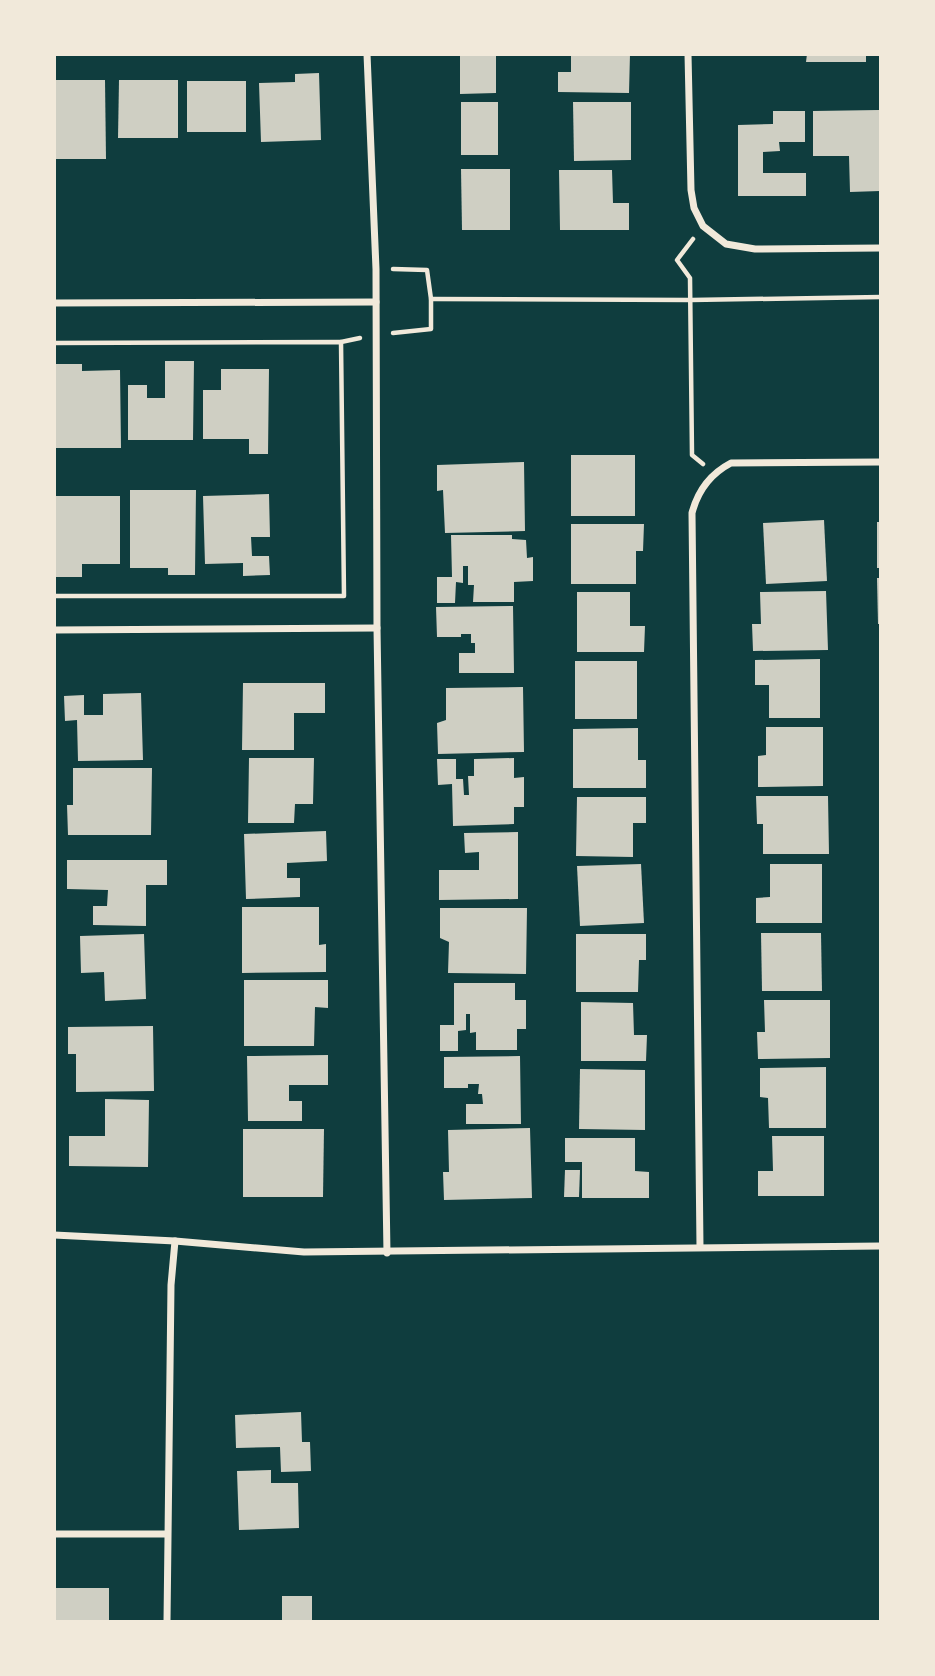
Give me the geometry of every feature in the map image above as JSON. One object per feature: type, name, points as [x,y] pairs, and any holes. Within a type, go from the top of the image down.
[{"type":"street","points":[[366,54],[376,269],[376,628],[387,1253]]},
{"type":"street","points":[[688,54],[691,190],[694,208],[703,226],[726,244],[755,249],[881,248]]},
{"type":"street","points":[[54,303],[376,302]]},
{"type":"street","points":[[700,1247],[692,513],[703,485],[731,463],[881,462]]},
{"type":"street","points":[[54,630],[376,628]]},
{"type":"street","points":[[54,1235],[175,1241],[304,1252],[881,1246]]},
{"type":"street","points":[[167,1622],[171,1285],[175,1241]]},
{"type":"street","points":[[54,1534],[166,1534]]},
{"type":"path","points":[[703,226],[677,260],[690,278],[692,454],[714,474]]},
{"type":"path","points":[[376,269],[427,270],[431,299],[431,329],[377,334]]},
{"type":"path","points":[[431,299],[691,300],[881,297]]},
{"type":"path","points":[[54,343],[341,342],[344,596],[54,596]]},
{"type":"building","points":[[460,54],[496,54],[496,93],[460,94]]},
{"type":"building","points":[[571,54],[630,54],[629,93],[558,92],[558,72],[571,72]]},
{"type":"building","points":[[807,54],[866,54],[866,62],[806,62]]},
{"type":"building","points":[[319,73],[321,140],[261,142],[259,83],[295,82],[295,74]]},
{"type":"building","points":[[54,80],[105,80],[106,159],[54,159]]},
{"type":"building","points":[[119,80],[178,80],[178,138],[118,138]]},
{"type":"building","points":[[187,81],[246,81],[246,132],[187,132]]},
{"type":"building","points":[[461,102],[498,102],[498,155],[461,155]]},
{"type":"building","points":[[573,102],[631,102],[631,160],[574,161]]},
{"type":"building","points":[[879,110],[880,191],[850,192],[849,156],[813,156],[813,111]]},
{"type":"building","points":[[773,111],[805,111],[805,142],[779,142],[780,151],[763,152],[763,173],[806,173],[806,196],[738,196],[738,125],[773,124]]},
{"type":"building","points":[[461,169],[510,169],[510,230],[462,230]]},
{"type":"building","points":[[559,170],[612,170],[613,203],[629,203],[629,230],[560,230]]},
{"type":"building","points":[[165,361],[194,361],[193,440],[128,440],[128,385],[147,385],[147,398],[165,398]]},
{"type":"building","points":[[54,364],[82,364],[82,371],[120,370],[121,448],[54,448]]},
{"type":"building","points":[[221,369],[269,369],[268,454],[249,454],[249,439],[203,439],[203,390],[221,390]]},
{"type":"building","points":[[571,455],[635,455],[635,516],[571,516]]},
{"type":"building","points":[[524,462],[525,531],[445,533],[443,490],[437,491],[437,465]]},
{"type":"building","points":[[130,490],[196,490],[195,575],[168,575],[168,568],[130,568]]},
{"type":"building","points":[[269,494],[270,537],[251,537],[252,556],[269,556],[270,575],[243,576],[243,563],[205,564],[203,496]]},
{"type":"building","points":[[56,496],[120,496],[120,564],[82,564],[82,577],[56,577]]},
{"type":"building","points":[[824,520],[827,581],[766,584],[763,523]]},
{"type":"building","points":[[877,522],[881,522],[881,568],[877,568]]},
{"type":"building","points":[[571,524],[644,524],[643,551],[636,551],[636,584],[571,584]]},
{"type":"building","points":[[451,535],[512,535],[512,539],[526,540],[527,558],[533,557],[533,581],[514,582],[514,602],[473,602],[474,585],[468,585],[468,566],[463,566],[463,583],[456,582],[455,603],[437,603],[437,577],[452,577]]},
{"type":"building","points":[[877,578],[881,578],[881,624],[878,624]]},
{"type":"building","points":[[826,591],[828,650],[753,651],[752,624],[761,624],[760,592]]},
{"type":"building","points":[[577,592],[630,592],[630,626],[645,626],[644,652],[577,652]]},
{"type":"building","points":[[513,606],[514,673],[459,673],[459,653],[475,653],[475,643],[471,643],[471,634],[461,634],[461,637],[437,637],[436,607]]},
{"type":"building","points":[[820,659],[820,718],[769,718],[769,685],[755,685],[755,660]]},
{"type":"building","points":[[575,661],[637,661],[637,719],[575,719]]},
{"type":"building","points":[[243,683],[325,683],[325,713],[294,713],[294,750],[242,750]]},
{"type":"building","points":[[523,687],[524,752],[438,754],[437,723],[446,720],[446,688]]},
{"type":"building","points":[[141,693],[143,760],[78,761],[77,720],[65,721],[64,696],[84,695],[84,715],[103,715],[103,694]]},
{"type":"building","points":[[766,727],[823,727],[823,786],[758,787],[758,756],[766,755]]},
{"type":"building","points":[[638,728],[638,760],[646,760],[646,788],[573,788],[573,729]]},
{"type":"building","points":[[249,758],[314,758],[313,804],[295,804],[294,823],[248,823]]},
{"type":"building","points":[[514,758],[514,778],[524,777],[524,807],[514,807],[514,824],[453,826],[452,784],[438,785],[437,759],[456,759],[456,779],[463,779],[464,795],[469,795],[468,776],[474,776],[474,759]]},
{"type":"building","points":[[73,768],[152,768],[151,835],[68,835],[67,805],[73,805]]},
{"type":"building","points":[[756,796],[828,796],[829,854],[763,854],[763,824],[757,824]]},
{"type":"building","points":[[577,797],[646,797],[646,823],[633,823],[633,857],[576,856]]},
{"type":"building","points":[[326,831],[327,861],[287,863],[287,878],[300,878],[300,897],[246,899],[244,834]]},
{"type":"building","points":[[518,832],[518,899],[439,900],[439,870],[479,870],[479,852],[465,853],[464,833]]},
{"type":"building","points":[[67,860],[167,860],[167,885],[146,885],[146,926],[93,925],[93,906],[107,906],[108,890],[67,889]]},
{"type":"building","points":[[641,864],[644,923],[580,926],[577,866]]},
{"type":"building","points":[[770,864],[822,864],[822,923],[756,923],[756,898],[770,897]]},
{"type":"building","points":[[242,907],[319,907],[319,945],[326,944],[326,972],[242,973]]},
{"type":"building","points":[[440,908],[527,908],[526,974],[448,973],[449,942],[440,938]]},
{"type":"building","points":[[761,933],[821,933],[822,991],[762,991]]},
{"type":"building","points":[[144,934],[146,999],[105,1001],[104,972],[81,973],[80,936]]},
{"type":"building","points":[[576,934],[646,934],[646,960],[639,960],[638,992],[576,992]]},
{"type":"building","points":[[244,980],[328,980],[328,1008],[315,1007],[314,1046],[244,1046]]},
{"type":"building","points":[[454,983],[515,983],[515,1000],[526,1000],[526,1029],[517,1029],[517,1050],[476,1050],[476,1032],[470,1033],[470,1014],[466,1014],[466,1030],[458,1031],[458,1051],[440,1051],[440,1025],[454,1025]]},
{"type":"building","points":[[764,1000],[830,1000],[830,1058],[758,1059],[757,1032],[765,1032]]},
{"type":"building","points":[[581,1002],[633,1003],[634,1035],[647,1035],[646,1061],[581,1061]]},
{"type":"building","points":[[153,1026],[154,1091],[76,1092],[76,1054],[68,1054],[68,1027]]},
{"type":"building","points":[[328,1055],[328,1085],[289,1085],[289,1101],[302,1101],[302,1121],[248,1121],[247,1056]]},
{"type":"building","points":[[520,1056],[521,1124],[466,1124],[466,1104],[483,1104],[482,1094],[478,1094],[479,1084],[468,1084],[468,1088],[444,1088],[444,1057]]},
{"type":"building","points":[[826,1067],[826,1128],[769,1128],[768,1098],[760,1097],[760,1068]]},
{"type":"building","points":[[580,1069],[645,1070],[645,1130],[579,1129]]},
{"type":"building","points":[[105,1099],[149,1100],[148,1167],[69,1166],[69,1136],[105,1136]]},
{"type":"building","points":[[530,1128],[532,1198],[444,1200],[443,1172],[449,1172],[448,1130]]},
{"type":"building","points":[[243,1129],[324,1129],[323,1197],[243,1197]]},
{"type":"building","points":[[772,1136],[824,1136],[824,1196],[758,1196],[758,1171],[773,1171]]},
{"type":"building","points":[[565,1138],[635,1138],[635,1171],[649,1172],[649,1198],[582,1198],[582,1162],[565,1162]]},
{"type":"building","points":[[565,1170],[580,1170],[579,1197],[564,1197]]},
{"type":"building","points":[[301,1412],[302,1442],[310,1442],[311,1471],[281,1472],[280,1447],[236,1448],[235,1415]]},
{"type":"building","points":[[271,1470],[271,1483],[298,1483],[299,1528],[239,1530],[237,1471]]},
{"type":"building","points":[[54,1588],[109,1588],[109,1622],[54,1622]]},
{"type":"building","points":[[282,1596],[312,1596],[312,1622],[282,1622]]}]
